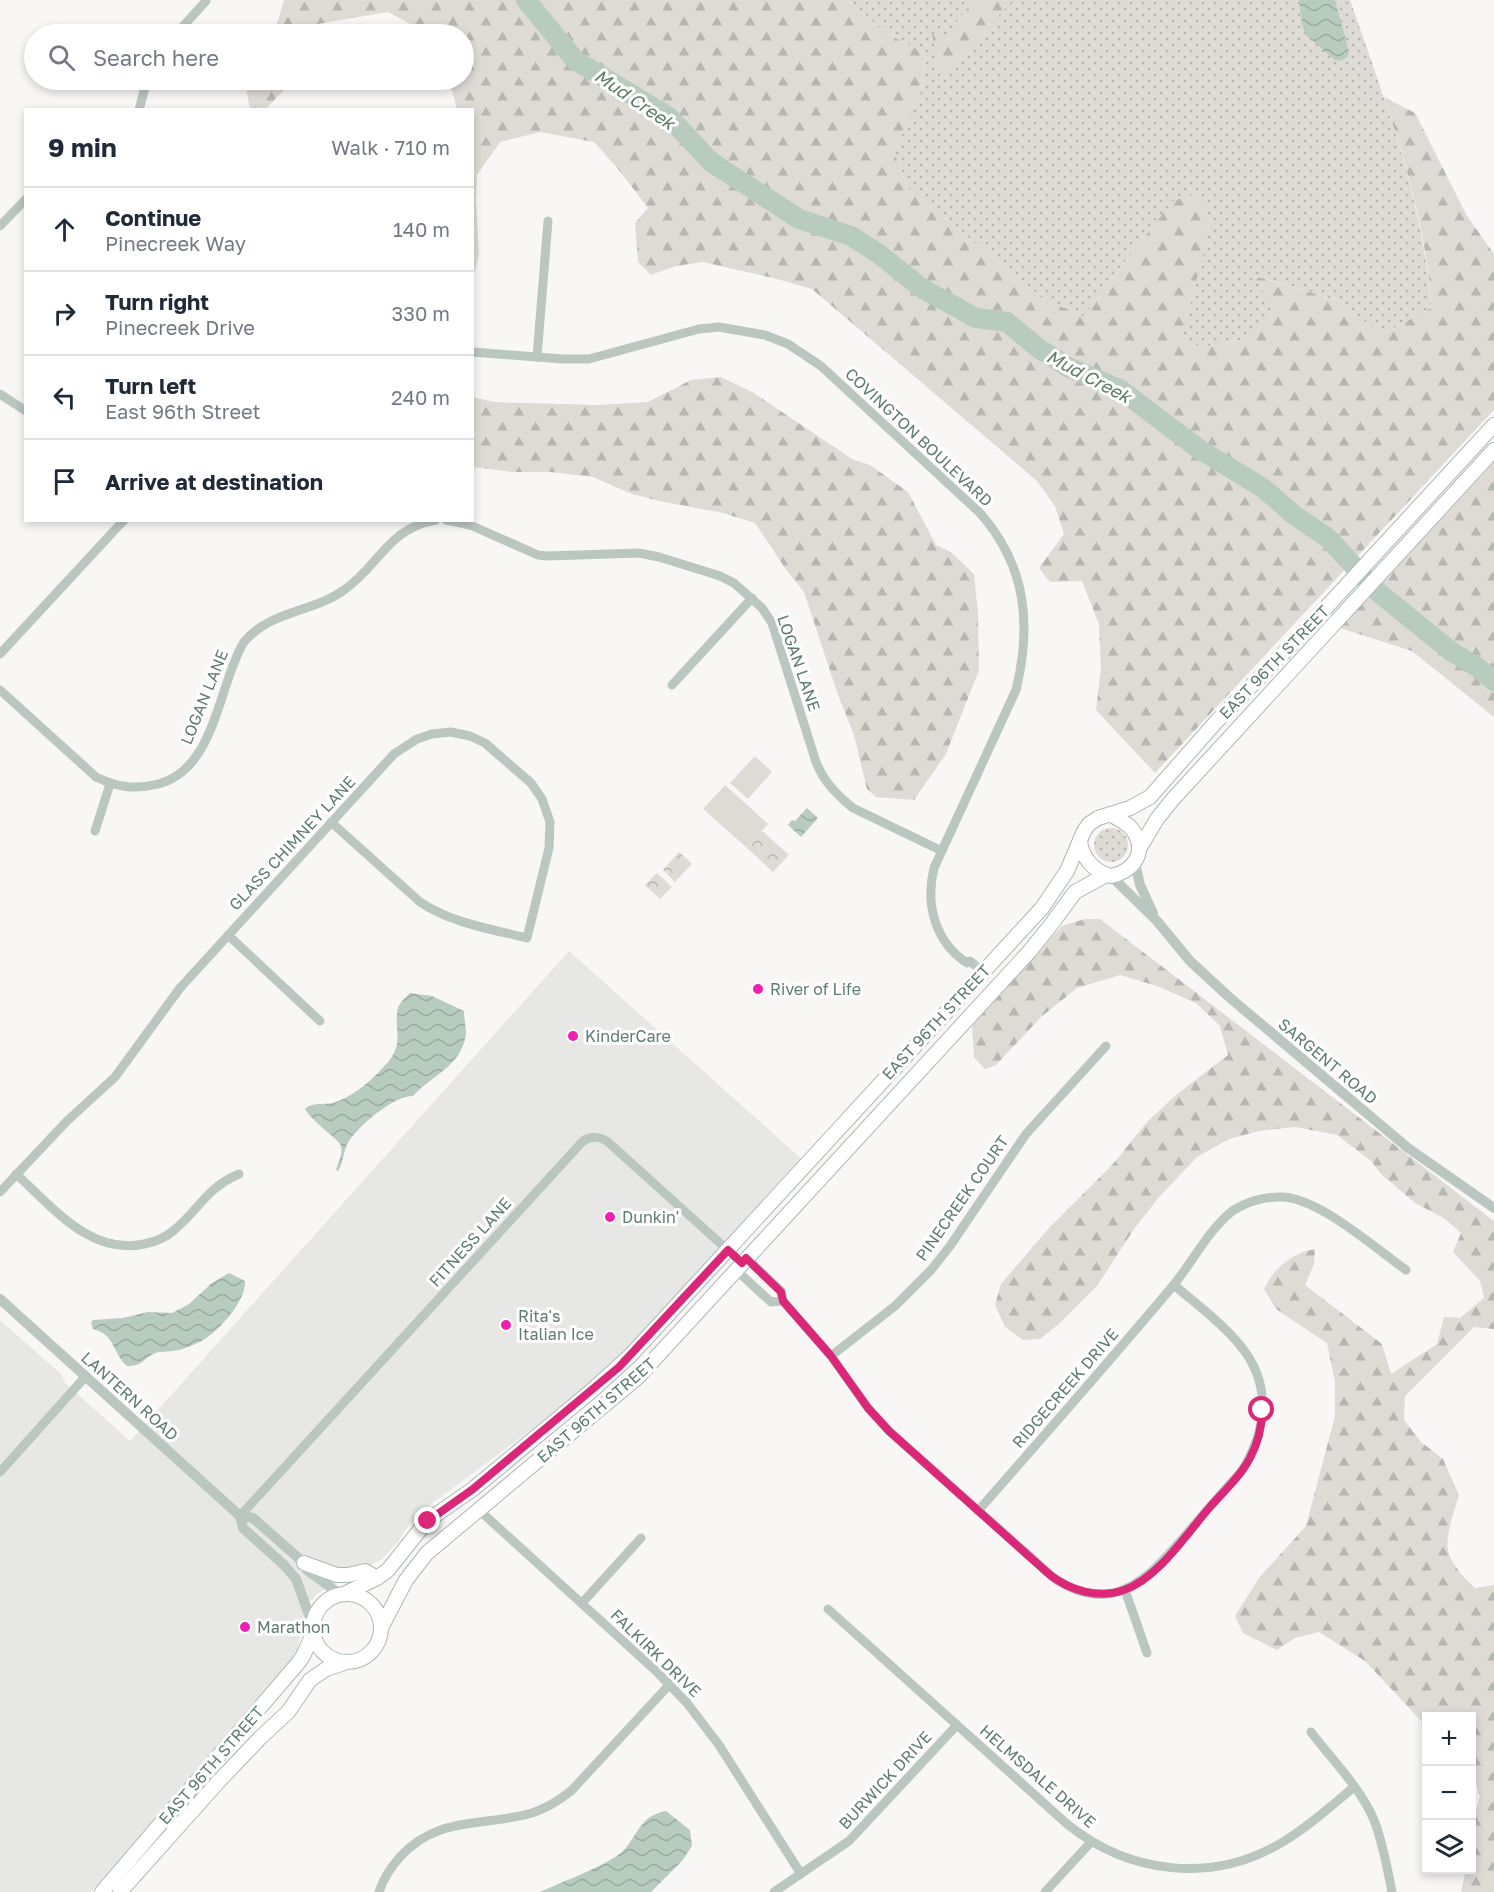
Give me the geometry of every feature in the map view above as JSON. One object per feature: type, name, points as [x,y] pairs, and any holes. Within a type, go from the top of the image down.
[{"type":"main road","name":"EAST 96TH STREET","points":[[342,1594],[377,1578],[392,1566],[411,1538],[428,1521],[473,1489],[619,1367],[1050,897],[1067,871],[1086,827],[1093,820],[1135,806],[1150,797],[1216,722],[1332,602],[1494,425]]},
{"type":"main road","name":"EAST 96TH STREET","points":[[1139,849],[1157,819],[1173,799],[1494,450]]},
{"type":"main road","points":[[1110,814],[1130,828],[1136,839],[1139,849],[1135,863]]},
{"type":"main road","points":[[1080,840],[1083,855],[1095,868],[1108,875]]},
{"type":"main road","name":"EAST 96TH STREET","points":[[381,1628],[400,1589],[434,1547],[638,1377],[1039,941],[1072,895],[1084,885],[1108,875],[1126,871],[1135,863]]},
{"type":"main road","points":[[934,1056],[955,1021],[986,986],[987,978],[983,972]]},
{"type":"main road","points":[[304,1563],[332,1574],[348,1575],[365,1571],[377,1578]]},
{"type":"main road","points":[[342,1594],[356,1595],[366,1599],[374,1607],[381,1628],[374,1649],[366,1657],[356,1662],[344,1663],[323,1654],[316,1645],[312,1628],[316,1612],[323,1603],[342,1594]]},
{"type":"main road","name":"EAST 96TH STREET","points":[[102,1892],[299,1662],[312,1628]]},
{"type":"main road","name":"EAST 96TH STREET","points":[[120,1892],[219,1780],[288,1712],[310,1680],[326,1668],[344,1663]]},
{"type":"street","points":[[185,24],[206,1]]},
{"type":"street","points":[[140,108],[144,90]]},
{"type":"street","points":[[0,226],[24,201]]},
{"type":"street","points":[[537,357],[548,221]]},
{"type":"street","name":"COVINGTON BOULEVARD","points":[[474,351],[537,357],[589,358],[629,350],[699,329],[719,327],[765,335],[788,344],[820,366],[992,526],[1008,555],[1020,589],[1026,626],[1022,663],[1016,690],[930,882],[934,919],[948,948],[967,963],[970,961],[974,963],[983,972]]},
{"type":"street","points":[[0,394],[24,410]]},
{"type":"street","points":[[0,654],[122,522]]},
{"type":"street","name":"LOGAN LANE","points":[[0,690],[84,768],[110,784],[135,788],[175,777],[187,768],[205,743],[236,656],[245,641],[275,619],[331,599],[344,591],[397,537],[418,525],[429,522]]},
{"type":"street","name":"LOGAN LANE","points":[[456,522],[470,525],[528,551],[547,556],[639,554],[659,557],[720,576],[734,583],[763,609],[772,623],[822,776],[842,799],[854,808],[942,851]]},
{"type":"street","points":[[672,685],[752,598]]},
{"type":"street","name":"GLASS CHIMNEY LANE","points":[[0,1192],[67,1121],[115,1077],[180,988],[394,754],[417,739],[450,732],[470,736],[485,743],[531,783],[542,799],[550,822],[549,848],[527,938],[458,920],[434,911],[420,902],[332,822]]},
{"type":"street","points":[[94,831],[110,784]]},
{"type":"street","name":"SARGENT ROAD","points":[[1135,863],[1140,885],[1157,921]]},
{"type":"street","name":"SARGENT ROAD","points":[[1108,875],[1157,921],[1190,961],[1229,997],[1408,1148],[1494,1209]]},
{"type":"street","points":[[228,935],[320,1021]]},
{"type":"street","points":[[967,963],[965,968],[970,978],[970,986]]},
{"type":"street","name":"PINECREEK COURT","points":[[831,1356],[895,1306],[931,1270],[950,1246],[1026,1134],[1106,1046]]},
{"type":"street","name":"FITNESS LANE","points":[[240,1516],[320,1432],[583,1141],[594,1137],[608,1142],[741,1263]]},
{"type":"street","points":[[16,1174],[83,1233],[121,1247],[134,1246],[162,1238],[174,1230],[216,1186],[239,1174]]},
{"type":"street","name":"RIDGECREEK DRIVE","points":[[978,1511],[1174,1285],[1219,1224],[1250,1202],[1281,1197],[1301,1200],[1320,1209],[1406,1270]]},
{"type":"street","points":[[741,1263],[771,1302],[783,1301]]},
{"type":"street","points":[[741,1263],[781,1292],[783,1301],[831,1356],[881,1424],[1050,1575],[1078,1590],[1104,1594],[1125,1590],[1140,1583],[1158,1567],[1241,1472],[1256,1445],[1262,1425],[1261,1389],[1248,1356],[1232,1336],[1174,1285]]},
{"type":"street","name":"LANTERN ROAD","points":[[0,1299],[240,1516],[253,1518],[304,1563],[307,1570],[342,1594]]},
{"type":"street","points":[[0,1472],[86,1376]]},
{"type":"street","name":"FALKIRK DRIVE","points":[[479,1510],[670,1684],[701,1719],[801,1874]]},
{"type":"street","name":"LANTERN ROAD","points":[[240,1516],[243,1528],[296,1579],[312,1628]]},
{"type":"street","points":[[582,1603],[641,1538]]},
{"type":"street","points":[[1125,1590],[1147,1653]]},
{"type":"street","name":"HELMSDALE DRIVE","points":[[828,1609],[1067,1824],[1090,1842],[1122,1858],[1157,1867],[1192,1869],[1227,1865],[1256,1856],[1283,1842],[1354,1787]]},
{"type":"street","points":[[379,1892],[395,1862],[405,1851],[430,1833],[454,1825],[531,1813],[560,1800],[572,1790],[670,1684]]},
{"type":"street","name":"BURWICK DRIVE","points":[[774,1892],[832,1853],[864,1827],[957,1725]]},
{"type":"street","points":[[1311,1732],[1369,1810],[1382,1840],[1392,1892]]},
{"type":"street","points":[[1045,1892],[1090,1842]]},
{"type":"shaded area","points":[[569,951],[804,1161],[605,1375],[426,1508],[407,1527],[398,1542],[381,1560],[318,1593],[310,1602],[302,1623],[298,1649],[282,1672],[91,1892],[0,1892],[0,1320],[62,1375],[65,1383],[130,1441]]},
{"type":"green space","points":[[284,0],[847,0],[886,33],[926,54],[923,87],[894,152],[908,188],[1043,299],[1083,316],[1173,201],[1198,193],[1211,220],[1182,340],[1202,347],[1252,338],[1274,310],[1254,276],[1340,301],[1381,335],[1431,308],[1421,227],[1408,174],[1384,97],[1415,113],[1467,216],[1494,254],[1494,410],[1155,773],[1096,710],[1101,669],[1099,624],[1082,581],[1050,582],[1039,568],[1064,534],[1055,506],[1037,481],[812,289],[703,262],[676,266],[651,275],[638,262],[635,223],[648,208],[594,142],[540,132],[500,142],[477,175],[479,254],[474,272],[474,108],[457,108],[452,90],[474,90],[474,24],[410,24],[388,12],[318,24],[276,24]]},
{"type":"green space","points":[[847,0],[1350,0],[1412,190],[1427,268],[1431,308],[1381,335],[1340,301],[1255,276],[1274,310],[1252,338],[1202,347],[1181,340],[1211,220],[1127,259],[1083,317],[1043,299],[908,188],[894,152],[923,87],[926,54],[886,33]]},
{"type":"green space","points":[[974,0],[1013,0],[941,79],[932,34],[947,34]]},
{"type":"green space","points":[[246,90],[284,90],[267,108],[250,108]]},
{"type":"green space","points":[[721,377],[754,393],[852,459],[870,465],[908,492],[936,545],[951,552],[974,574],[978,614],[979,670],[946,754],[914,800],[876,797],[867,789],[854,735],[838,695],[804,592],[755,523],[723,513],[629,493],[593,477],[474,467],[474,397],[494,402],[599,405],[648,402],[691,380]]},
{"type":"green space","points":[[1494,462],[1494,717],[1412,651],[1340,628]]},
{"type":"green space","points":[[755,756],[772,772],[748,799],[730,783]]},
{"type":"green space","points":[[725,785],[768,824],[747,848],[703,809]]},
{"type":"green space","points":[[1111,828],[1123,833],[1128,845],[1123,857],[1111,862],[1099,857],[1094,845],[1099,833]]},
{"type":"green space","points":[[762,831],[789,855],[773,872],[747,848]]},
{"type":"green space","points":[[679,852],[692,864],[675,882],[663,870]]},
{"type":"green space","points":[[657,873],[672,887],[660,899],[645,885]]},
{"type":"green space","points":[[1085,919],[1100,919],[1494,1221],[1494,1329],[1474,1327],[1405,1396],[1404,1420],[1421,1442],[1443,1459],[1459,1495],[1447,1544],[1452,1560],[1475,1588],[1494,1585],[1494,1892],[1461,1892],[1465,1874],[1476,1874],[1476,1810],[1480,1796],[1476,1784],[1476,1712],[1422,1712],[1422,1722],[1365,1661],[1319,1632],[1295,1638],[1277,1650],[1243,1633],[1235,1616],[1259,1578],[1306,1526],[1335,1416],[1335,1382],[1327,1343],[1276,1309],[1264,1289],[1268,1281],[1278,1268],[1291,1258],[1315,1249],[1314,1264],[1305,1285],[1382,1344],[1391,1374],[1437,1344],[1444,1317],[1460,1318],[1484,1298],[1480,1281],[1453,1252],[1461,1233],[1444,1218],[1415,1203],[1381,1174],[1371,1161],[1337,1135],[1295,1127],[1259,1131],[1229,1139],[1197,1157],[1160,1196],[1134,1229],[1097,1286],[1060,1323],[1040,1339],[1023,1340],[1005,1327],[995,1305],[1001,1284],[1048,1229],[1113,1164],[1147,1122],[1177,1094],[1228,1055],[1220,1026],[1196,1003],[1157,986],[1120,975],[1077,988],[1041,1017],[996,1065],[985,1069],[974,1057],[972,1026],[1062,926]]},
{"type":"water","points":[[1299,0],[1335,0],[1349,52],[1347,57],[1341,61],[1335,60],[1305,34]]},
{"type":"water","points":[[807,808],[818,818],[801,837],[788,825]]},
{"type":"water","points":[[410,993],[432,996],[464,1011],[466,1034],[463,1045],[452,1062],[413,1096],[405,1097],[387,1106],[354,1134],[347,1145],[338,1171],[336,1170],[341,1155],[341,1146],[305,1109],[312,1105],[336,1102],[351,1095],[388,1062],[396,1048],[398,1008]]},
{"type":"water","points":[[229,1273],[245,1281],[241,1298],[220,1327],[203,1340],[190,1346],[176,1351],[155,1353],[140,1363],[127,1366],[106,1335],[93,1329],[91,1323],[93,1320],[123,1318],[148,1312],[172,1313],[189,1304],[212,1283]]},
{"type":"water","points":[[666,1811],[690,1830],[692,1846],[682,1861],[651,1892],[540,1892],[597,1867],[617,1855],[629,1844],[645,1821],[657,1813]]},
{"type":"waterway","name":"Mud Creek","points":[[526,0],[575,60],[669,117],[711,162],[799,219],[851,236],[879,254],[923,289],[976,318],[1007,322],[1038,348],[1068,367],[1121,390],[1199,449],[1263,488],[1294,515],[1328,538],[1378,592],[1452,652],[1477,667],[1494,681]]},
{"type":"place","name":"River of Life","points":[[758,989]]},
{"type":"place","name":"KinderCare","points":[[573,1036]]},
{"type":"place","name":"Dunkin'","points":[[610,1217]]},
{"type":"place","name":"Rita's Italian Ice","points":[[506,1325]]},
{"type":"place","name":"Marathon","points":[[245,1627]]},
{"type":"route","points":[[428,1521],[473,1489],[619,1367],[728,1250],[742,1263],[746,1258],[781,1292],[783,1301],[831,1356],[881,1424],[1050,1575],[1078,1590],[1104,1594],[1120,1591],[1140,1583],[1158,1567],[1250,1459],[1262,1425],[1262,1410]]}]
